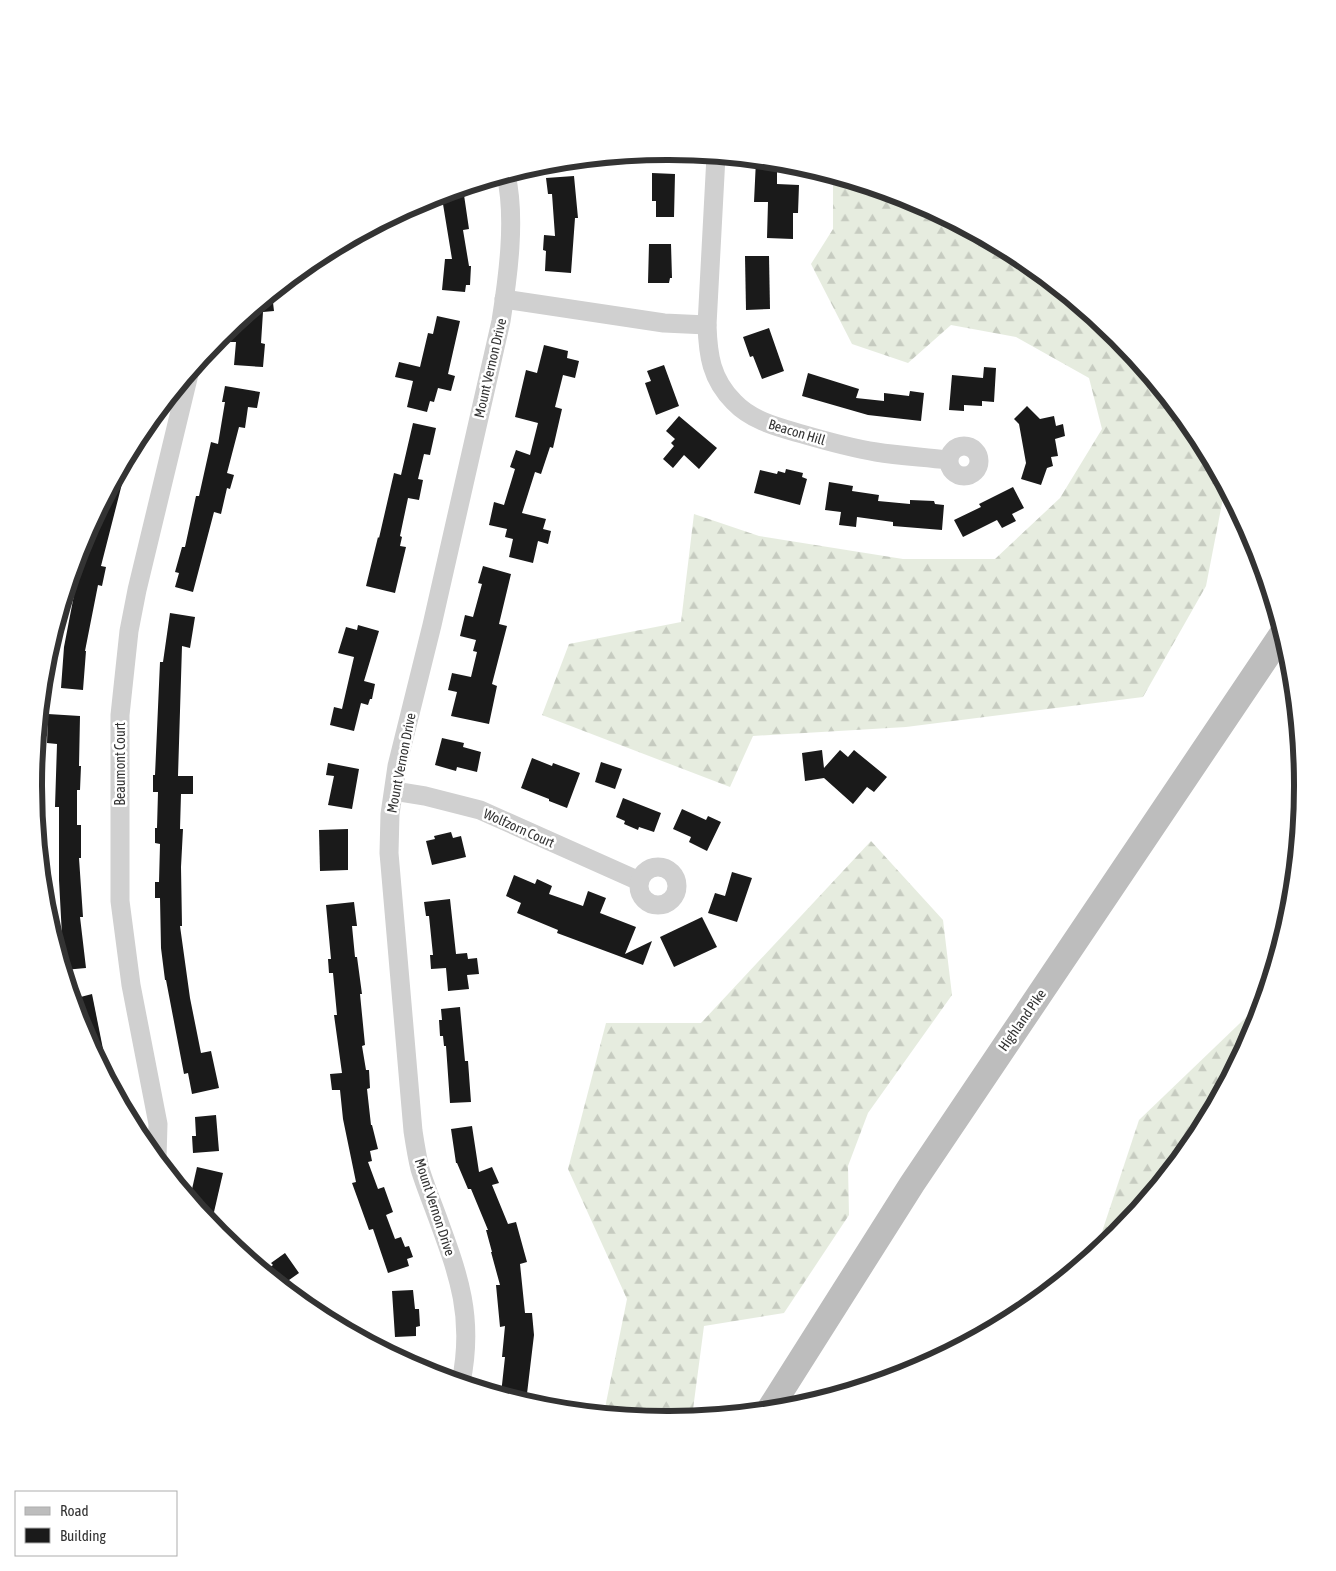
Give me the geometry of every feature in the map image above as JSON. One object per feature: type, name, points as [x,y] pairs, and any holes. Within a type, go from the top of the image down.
[{"type":"main road","name":"Highland Pike","points":[[774,1402],[912,1184],[1276,643]]},
{"type":"street","name":"Beacon Hill","points":[[716,162],[707,325],[710,359],[723,388],[734,402],[759,420],[825,441],[876,452],[948,460]]},
{"type":"street","name":"Mount Vernon Drive","points":[[462,1376],[467,1334],[464,1302],[455,1266],[420,1169],[413,1132],[389,853],[390,814],[398,766],[432,625],[504,299],[511,211],[507,181]]},
{"type":"street","points":[[504,299],[664,323],[707,325]]},
{"type":"street","name":"Beaumont Court","points":[[157,1146],[158,1124],[131,985],[120,900],[120,714],[124,664],[136,590],[185,388]]},
{"type":"street","name":"Wolfzorn Court","points":[[394,791],[425,796],[480,810],[639,880]]},
{"type":"green space","points":[[833,182],[869,193],[945,225],[1016,265],[1080,315],[1138,373],[1188,438],[1223,498],[1206,586],[1143,697],[906,727],[753,736],[730,787],[542,715],[569,644],[681,622],[694,514],[759,536],[903,559],[995,559],[1060,498],[1102,429],[1089,378],[1016,337],[951,325],[908,363],[852,344],[811,264],[833,229]]},
{"type":"green space","points":[[871,841],[943,920],[952,995],[868,1113],[848,1166],[849,1215],[784,1313],[704,1326],[693,1410],[627,1410],[605,1408],[627,1299],[568,1169],[606,1023],[701,1023]]},
{"type":"green space","points":[[1250,1013],[1229,1062],[1210,1098],[1188,1133],[1138,1198],[1100,1237],[1139,1120]]},
{"type":"building","points":[[756,166],[777,170],[777,184],[799,185],[798,213],[793,213],[793,239],[767,238],[768,202],[754,202]]},
{"type":"building","points":[[652,173],[675,174],[674,217],[656,217],[656,201],[652,201]]},
{"type":"building","points":[[574,176],[578,218],[575,218],[571,273],[545,271],[546,251],[543,250],[544,235],[555,236],[552,194],[548,194],[546,178]]},
{"type":"building","points":[[464,195],[469,229],[463,230],[469,266],[471,266],[470,285],[466,285],[465,292],[442,290],[445,259],[452,259],[443,203]]},
{"type":"building","points":[[649,244],[671,244],[672,278],[670,278],[669,283],[648,283]]},
{"type":"building","points":[[745,256],[769,256],[770,309],[746,310]]},
{"type":"building","points":[[273,301],[274,311],[263,312],[261,343],[265,344],[263,367],[234,365],[236,342],[228,342]]},
{"type":"building","points":[[437,316],[460,321],[448,374],[455,376],[451,391],[438,388],[434,402],[430,401],[427,412],[407,407],[413,381],[395,377],[399,362],[420,367],[428,333],[433,334]]},
{"type":"building","points":[[769,328],[784,371],[762,379],[753,356],[750,357],[743,337]]},
{"type":"building","points":[[544,345],[568,351],[567,358],[579,361],[575,378],[563,375],[555,407],[562,409],[553,448],[550,447],[541,474],[535,472],[522,513],[546,519],[543,529],[551,531],[548,544],[538,541],[533,563],[509,557],[513,539],[505,537],[507,529],[489,525],[494,502],[504,505],[515,469],[510,467],[516,450],[530,455],[538,423],[515,417],[526,370],[537,373]]},
{"type":"building","points":[[664,365],[679,406],[656,415],[645,383],[651,381],[647,371]]},
{"type":"building","points":[[984,367],[996,368],[994,402],[982,401],[982,406],[964,405],[964,411],[949,410],[952,375],[983,378]]},
{"type":"building","points":[[808,373],[859,389],[856,398],[884,401],[884,393],[909,396],[910,391],[924,393],[921,421],[868,415],[802,396]]},
{"type":"building","points":[[225,386],[260,392],[257,408],[248,407],[245,428],[239,427],[227,473],[234,475],[230,489],[227,488],[221,514],[214,512],[193,592],[175,587],[179,573],[175,572],[182,547],[185,547],[196,496],[199,496],[211,442],[218,444],[225,402],[222,402]]},
{"type":"building","points":[[1027,406],[1040,419],[1054,416],[1056,426],[1063,424],[1065,436],[1055,439],[1058,456],[1051,457],[1053,466],[1047,468],[1041,485],[1021,479],[1026,463],[1019,424],[1014,419]]},
{"type":"building","points":[[679,416],[717,448],[699,469],[684,455],[673,468],[663,459],[674,446],[671,443],[675,439],[666,431]]},
{"type":"building","points":[[413,423],[436,428],[430,455],[424,454],[418,479],[423,480],[419,500],[408,498],[400,536],[402,537],[400,546],[406,547],[395,593],[366,586],[394,473],[401,475]]},
{"type":"building","points":[[786,469],[803,473],[802,477],[807,479],[800,505],[754,493],[760,470],[777,474],[778,471],[785,473]]},
{"type":"building","points":[[124,478],[101,566],[106,567],[102,586],[98,585],[85,651],[83,690],[61,688],[64,647],[76,583],[90,546]]},
{"type":"building","points":[[829,482],[853,486],[852,491],[879,495],[878,501],[910,504],[910,500],[934,501],[935,504],[944,505],[942,530],[893,526],[893,522],[857,517],[856,527],[839,525],[841,512],[825,510]]},
{"type":"building","points":[[1013,487],[1024,508],[1012,514],[1016,521],[1002,528],[997,520],[963,537],[954,520],[981,507],[979,504]]},
{"type":"building","points":[[483,566],[511,574],[499,624],[507,626],[492,684],[497,686],[489,724],[451,716],[457,692],[448,690],[452,673],[471,677],[477,652],[473,651],[476,640],[460,636],[465,615],[473,617],[482,584],[478,583]]},
{"type":"building","points":[[170,613],[195,617],[190,648],[182,646],[178,776],[193,776],[193,794],[181,794],[180,829],[183,829],[181,867],[182,926],[180,926],[190,998],[201,1053],[211,1051],[219,1088],[192,1094],[188,1073],[184,1074],[165,980],[161,948],[160,898],[155,898],[155,882],[159,882],[160,844],[155,843],[158,792],[153,792],[153,775],[155,775],[160,662],[163,662]]},
{"type":"building","points":[[358,625],[379,631],[364,681],[375,684],[372,699],[370,699],[368,705],[361,703],[354,731],[330,725],[334,707],[342,709],[354,657],[338,653],[346,627],[357,630]]},
{"type":"building","points":[[48,714],[80,716],[79,766],[81,766],[80,790],[77,790],[77,825],[81,825],[81,858],[79,858],[83,917],[80,917],[86,968],[71,969],[62,936],[59,807],[55,807],[57,744],[47,743]]},
{"type":"building","points":[[442,738],[464,743],[463,747],[481,752],[477,772],[457,767],[456,771],[435,765]]},
{"type":"building","points":[[822,750],[824,768],[840,750],[848,757],[854,750],[887,777],[874,792],[867,787],[853,804],[824,778],[805,781],[802,753]]},
{"type":"building","points":[[532,758],[552,766],[553,763],[580,773],[567,808],[521,788]]},
{"type":"building","points":[[601,762],[622,769],[615,789],[595,782]]},
{"type":"building","points":[[328,763],[359,769],[352,809],[328,805],[334,776],[326,775]]},
{"type":"building","points":[[623,798],[661,813],[654,832],[639,827],[638,830],[624,824],[625,821],[616,817]]},
{"type":"building","points":[[682,809],[706,820],[708,816],[721,822],[707,851],[689,842],[691,837],[673,829]]},
{"type":"building","points":[[348,829],[348,870],[320,871],[319,830]]},
{"type":"building","points":[[451,832],[453,838],[461,836],[466,857],[432,865],[426,841],[435,839],[434,836]]},
{"type":"building","points":[[732,872],[752,878],[737,922],[708,913],[715,893],[725,896]]},
{"type":"building","points":[[514,875],[535,884],[537,879],[552,886],[549,894],[583,906],[588,891],[606,898],[600,913],[636,927],[625,954],[652,941],[643,965],[557,933],[558,930],[517,913],[521,903],[506,896]]},
{"type":"building","points":[[450,899],[456,954],[467,953],[468,959],[477,958],[479,974],[467,975],[469,989],[448,991],[446,968],[431,969],[430,955],[433,955],[429,916],[426,916],[424,902]]},
{"type":"building","points":[[354,902],[357,926],[352,926],[355,957],[357,957],[362,994],[360,994],[365,1045],[362,1046],[366,1070],[369,1070],[370,1088],[367,1089],[371,1125],[378,1149],[370,1151],[372,1161],[368,1162],[378,1189],[384,1187],[393,1212],[386,1215],[395,1239],[401,1237],[405,1247],[409,1246],[413,1257],[407,1259],[409,1266],[388,1273],[373,1229],[369,1230],[352,1183],[356,1182],[343,1119],[340,1090],[332,1090],[330,1074],[342,1073],[334,1015],[337,1015],[333,973],[329,973],[328,959],[331,959],[326,905]]},
{"type":"building","points":[[702,917],[717,947],[674,967],[660,937]]},
{"type":"building","points":[[92,994],[105,1057],[90,1025],[80,997]]},
{"type":"building","points":[[460,1007],[465,1061],[468,1061],[471,1102],[450,1103],[446,1046],[444,1046],[443,1036],[440,1036],[439,1020],[442,1020],[441,1009]]},
{"type":"building","points":[[216,1115],[219,1151],[193,1153],[192,1136],[196,1136],[195,1117]]},
{"type":"building","points":[[472,1126],[479,1172],[492,1167],[499,1183],[492,1185],[508,1224],[516,1222],[527,1262],[520,1264],[525,1313],[532,1313],[534,1335],[527,1395],[502,1389],[505,1357],[502,1357],[505,1326],[500,1327],[496,1285],[500,1285],[486,1230],[488,1230],[471,1189],[468,1189],[456,1163],[451,1129]]},
{"type":"building","points":[[197,1167],[223,1173],[214,1212],[210,1211],[192,1190]]},
{"type":"building","points":[[285,1253],[299,1273],[287,1282],[270,1267],[273,1265],[271,1263]]},
{"type":"building","points":[[413,1290],[415,1309],[419,1309],[420,1326],[416,1327],[416,1336],[395,1337],[392,1291]]}]
